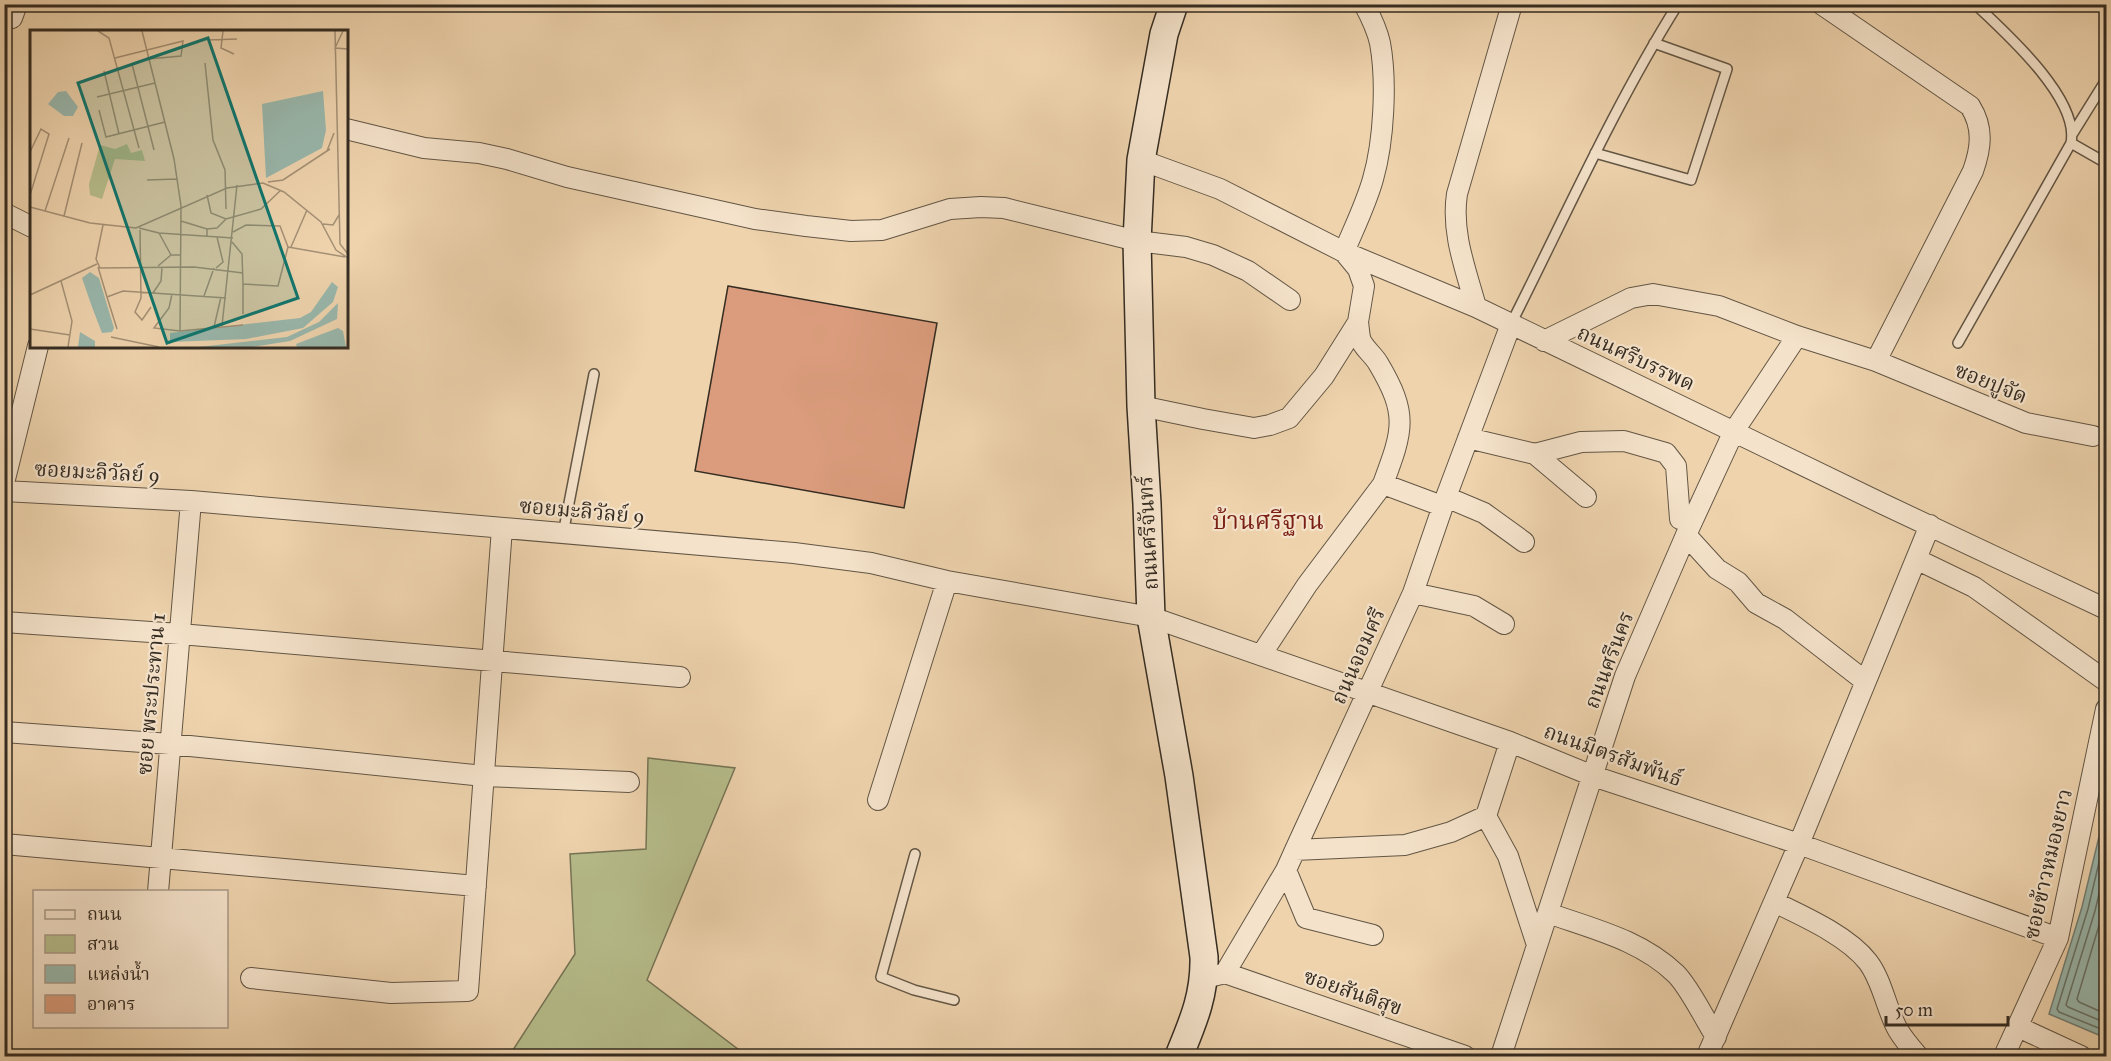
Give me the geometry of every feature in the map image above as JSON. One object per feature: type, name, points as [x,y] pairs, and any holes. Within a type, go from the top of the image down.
[{"type":"main road","name":"ถนนศรีจันทร์","points":[[1174,4],[1164,34],[1142,160],[1137,241],[1141,406],[1151,616],[1179,776],[1203,946],[1215,976],[1200,1004],[1179,1056]]},
{"type":"street","points":[[1261,655],[1307,585],[1383,484],[1397,447],[1401,415],[1396,396],[1375,357],[1361,340],[1358,322],[1364,286],[1358,269],[1344,252],[1373,179],[1381,138],[1383,95],[1380,43],[1375,26],[1364,4]]},
{"type":"street","points":[[1476,306],[1455,226],[1455,210],[1457,194],[1512,4]]},
{"type":"street","points":[[1821,4],[1970,106],[1977,117],[1980,129],[1978,157],[1973,171],[1876,361]]},
{"type":"street","points":[[348,129],[424,148],[479,153],[507,159],[567,177],[755,219],[851,231],[882,231],[950,209],[1004,208],[1137,241],[1186,247],[1213,255],[1248,271],[1290,300]]},
{"type":"street","name":"ถนนศรีบรรพด","points":[[1142,160],[1220,189],[1344,252],[1476,306],[1544,341],[2106,609]]},
{"type":"street","points":[[4,213],[30,226]]},
{"type":"street","name":"ซอยปูจัด","points":[[1544,341],[1632,298],[1653,294],[1719,306],[1797,336],[1876,361],[2026,423],[2093,436]]},
{"type":"street","points":[[1141,406],[1203,420],[1254,428],[1280,422],[1289,418],[1324,376],[1358,322]]},
{"type":"street","name":"ถนนจอมศรี","points":[[1215,976],[1286,870],[1369,692],[1413,593],[1444,501],[1511,324]]},
{"type":"street","name":"ถนนศรีนคร","points":[[1501,1056],[1625,676],[1734,431],[1797,336]]},
{"type":"street","points":[[4,483],[38,348]]},
{"type":"street","points":[[1468,438],[1535,454],[1586,497]]},
{"type":"street","points":[[1535,454],[1581,442],[1602,441],[1624,441],[1666,453],[1676,466],[1680,519],[1717,569],[1738,582],[1756,603],[1785,619],[1865,681]]},
{"type":"street","points":[[1383,484],[1484,513],[1524,542]]},
{"type":"street","name":"ซอยมะลิวัลย์ 9","points":[[4,491],[191,501],[794,553],[871,563],[947,581],[1151,616]]},
{"type":"street","name":"ซอย พระประทาน 1","points":[[158,890],[191,501]]},
{"type":"street","points":[[1707,1056],[1799,844],[1930,525]]},
{"type":"street","points":[[251,978],[391,993],[468,991],[502,528]]},
{"type":"street","points":[[1916,559],[1974,587],[2106,681]]},
{"type":"street","points":[[878,800],[947,581]]},
{"type":"street","points":[[1413,593],[1474,606],[1504,624]]},
{"type":"street","name":"ถนนมิตรสัมพันธ์","points":[[1151,616],[1510,742],[1593,776],[1799,844],[2058,938]]},
{"type":"street","points":[[4,622],[180,634],[680,676]]},
{"type":"street","name":"ซอยข้าวหมองยาว","points":[[2004,1056],[2058,938],[2106,709]]},
{"type":"street","points":[[4,732],[170,744],[484,776],[629,782]]},
{"type":"street","points":[[1510,742],[1486,816],[1508,856],[1537,945]]},
{"type":"street","points":[[1295,850],[1405,845],[1451,832],[1486,816]]},
{"type":"street","points":[[4,843],[476,886]]},
{"type":"street","points":[[1286,870],[1306,918],[1373,935]]},
{"type":"street","points":[[1774,902],[1813,920],[1868,962],[1898,1029],[1918,1056]]},
{"type":"street","points":[[1548,913],[1620,938],[1648,953],[1678,975],[1716,1037]]},
{"type":"street","name":"ซอยสันติสุข","points":[[1215,976],[1465,1056]]},
{"type":"street","points":[[2018,1027],[2081,1056]]},
{"type":"lane","points":[[1511,324],[1595,153],[1654,43],[1678,4]]},
{"type":"lane","points":[[1975,4],[2014,42],[2061,99],[2069,116],[2072,138],[2106,163]]},
{"type":"lane","points":[[1595,153],[1691,180],[1727,69],[1654,43]]},
{"type":"lane","points":[[1958,343],[2106,80]]},
{"type":"lane","points":[[563,534],[594,374]]},
{"type":"lane","points":[[915,854],[881,977],[914,990],[954,1000]]},
{"type":"green space","points":[[648,758],[735,768],[647,980],[747,1056],[516,1056],[511,1053],[575,954],[570,854],[646,849]]},
{"type":"water","points":[[2106,808],[2106,1038],[2049,1014],[2082,907]]},
{"type":"building","points":[[728,286],[937,323],[904,508],[695,471]]},
{"type":"district","name":"บ้านศรีฐาน","points":[[1268,521]]}]
